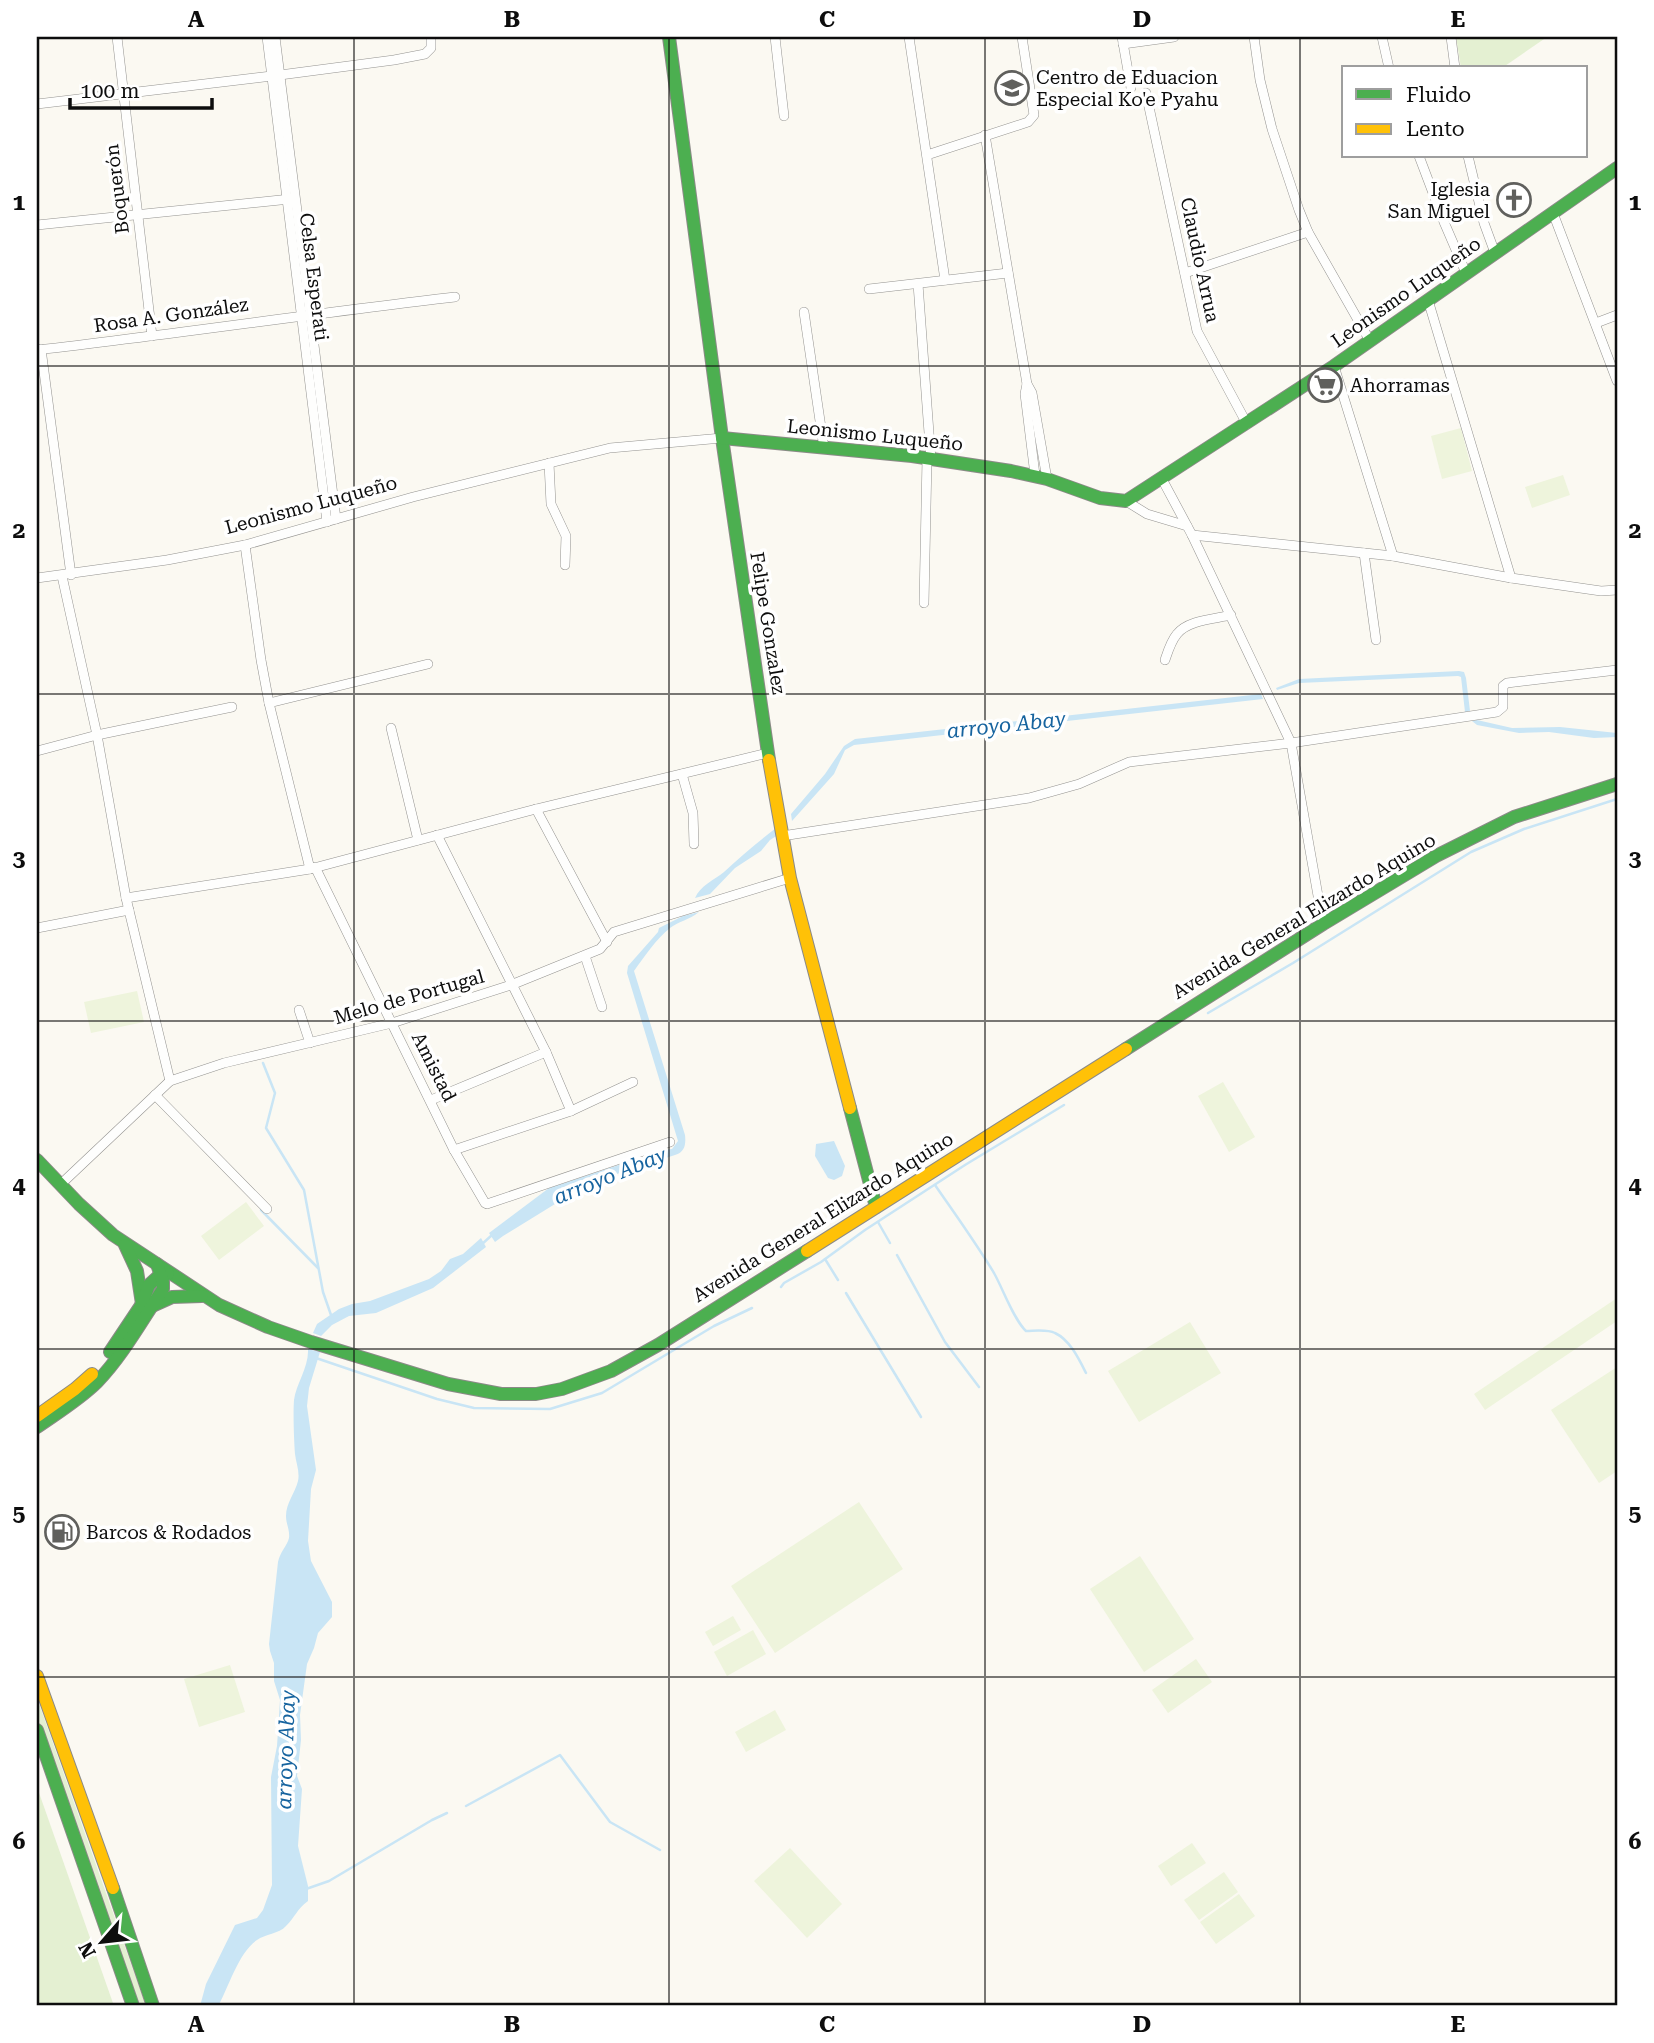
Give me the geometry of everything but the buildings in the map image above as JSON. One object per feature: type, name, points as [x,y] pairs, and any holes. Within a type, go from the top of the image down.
[{"type":"main road","name":"Felipe Gonzalez","points":[[668,37],[722,438],[782,836],[790,878],[876,1207]]},
{"type":"main road","name":"Leonismo Luqueño","points":[[722,438],[929,459],[1041,477],[1100,498],[1126,501],[1334,366],[1617,168]]},
{"type":"main road","name":"Avenida General Elizardo Aquino","points":[[37,1160],[124,1244],[229,1311],[325,1347],[468,1389],[501,1395],[535,1395],[567,1388],[598,1377],[630,1361],[1323,924],[1436,856],[1514,817],[1617,784]]},
{"type":"main road","points":[[124,1244],[137,1271],[147,1305]]},
{"type":"main road","points":[[37,1416],[97,1371],[147,1305],[163,1289],[163,1271]]},
{"type":"main road","points":[[37,1427],[98,1381],[118,1356],[147,1305],[172,1297],[202,1296]]},
{"type":"main road","points":[[37,1676],[153,2006]]},
{"type":"main road","points":[[37,1730],[134,2006]]},
{"type":"street","name":"Boquerón","points":[[117,37],[152,336]]},
{"type":"street","name":"Celsa Esperati","points":[[267,37],[276,76]]},
{"type":"street","name":"Celsa Esperati","points":[[275,37],[276,76],[331,520]]},
{"type":"street","points":[[37,104],[394,60],[426,53],[431,48],[430,37]]},
{"type":"street","points":[[775,37],[784,116]]},
{"type":"street","points":[[909,37],[945,280]]},
{"type":"street","points":[[927,155],[1028,122],[1034,115],[1022,37]]},
{"type":"street","points":[[1131,88],[1123,40],[1174,37]]},
{"type":"street","points":[[1254,37],[1260,80],[1289,184],[1308,232],[1370,341]]},
{"type":"street","points":[[1382,37],[1389,66]]},
{"type":"street","points":[[1451,37],[1455,66]]},
{"type":"street","name":"Claudio Arrua","points":[[1146,93],[1197,331],[1247,424]]},
{"type":"street","points":[[985,135],[1027,384],[1025,394],[1041,477]]},
{"type":"street","points":[[1420,158],[1466,273]]},
{"type":"street","points":[[1468,158],[1484,223],[1495,253]]},
{"type":"street","points":[[37,225],[291,199]]},
{"type":"street","points":[[1553,213],[1617,381]]},
{"type":"street","points":[[1185,273],[1308,232]]},
{"type":"street","points":[[869,289],[1008,273]]},
{"type":"street","points":[[918,284],[929,459],[923,603]]},
{"type":"street","name":"Rosa A. González","points":[[39,349],[456,297]]},
{"type":"street","points":[[1428,300],[1511,578]]},
{"type":"street","points":[[804,312],[824,448]]},
{"type":"street","points":[[1596,323],[1617,315]]},
{"type":"street","points":[[39,349],[66,575],[126,898],[170,1081]]},
{"type":"street","points":[[1334,366],[1393,556]]},
{"type":"street","name":"Leonismo Luqueño","points":[[37,578],[167,560],[246,545],[424,494],[610,449],[722,438]]},
{"type":"street","points":[[549,463],[551,504],[566,536],[565,565]]},
{"type":"street","points":[[1162,478],[1190,530],[1291,743],[1323,924]]},
{"type":"street","points":[[1126,501],[1147,514],[1190,530],[1393,556],[1511,578],[1601,591],[1617,590]]},
{"type":"street","name":"Amistad","points":[[246,545],[269,703],[312,868],[454,1150],[483,1201],[487,1204],[670,1142]]},
{"type":"street","points":[[1364,553],[1376,640]]},
{"type":"street","points":[[1165,660],[1174,638],[1181,630],[1231,615]]},
{"type":"street","points":[[269,703],[428,664]]},
{"type":"street","points":[[782,836],[1029,798],[1079,784],[1129,762],[1291,743],[1497,712],[1503,706],[1503,686],[1507,683],[1617,670]]},
{"type":"street","points":[[37,751],[97,735],[232,707]]},
{"type":"street","points":[[391,728],[418,841]]},
{"type":"street","points":[[126,898],[312,868],[768,752]]},
{"type":"street","points":[[682,774],[693,813],[694,844]]},
{"type":"street","points":[[536,809],[607,942]]},
{"type":"street","points":[[436,835],[545,1052],[571,1111]]},
{"type":"street","name":"Melo de Portugal","points":[[60,1185],[170,1081],[224,1063],[392,1023],[511,985],[600,949],[614,932],[790,878]]},
{"type":"street","points":[[37,928],[129,910]]},
{"type":"street","points":[[585,956],[602,1007]]},
{"type":"street","points":[[299,1010],[310,1043]]},
{"type":"street","points":[[431,1100],[545,1052]]},
{"type":"street","points":[[454,1150],[571,1111],[633,1082]]},
{"type":"street","points":[[155,1095],[267,1209]]},
{"type":"green space","points":[[1456,37],[1547,37],[1505,66],[1461,66]]},
{"type":"green space","points":[[1461,428],[1472,471],[1442,479],[1431,436]]},
{"type":"green space","points":[[1563,475],[1570,495],[1532,508],[1525,487]]},
{"type":"green space","points":[[137,991],[144,1022],[91,1033],[84,1002]]},
{"type":"green space","points":[[1223,1082],[1255,1137],[1229,1152],[1198,1096]]},
{"type":"green space","points":[[246,1202],[264,1226],[219,1260],[201,1236]]},
{"type":"green space","points":[[1617,1298],[1617,1321],[1485,1410],[1474,1394]]},
{"type":"green space","points":[[1190,1322],[1221,1373],[1139,1422],[1108,1371]]},
{"type":"green space","points":[[1617,1367],[1617,1471],[1599,1483],[1551,1410]]},
{"type":"green space","points":[[859,1502],[903,1569],[775,1653],[731,1586]]},
{"type":"green space","points":[[1140,1556],[1194,1639],[1144,1672],[1090,1589]]},
{"type":"green space","points":[[733,1616],[741,1630],[713,1646],[705,1632]]},
{"type":"green space","points":[[753,1630],[766,1654],[727,1676],[714,1652]]},
{"type":"green space","points":[[1196,1659],[1212,1682],[1168,1713],[1152,1690]]},
{"type":"green space","points":[[230,1665],[245,1712],[199,1727],[184,1679]]},
{"type":"green space","points":[[37,1698],[146,2006],[139,2006],[37,1717]]},
{"type":"green space","points":[[775,1710],[786,1730],[746,1752],[735,1732]]},
{"type":"green space","points":[[37,1787],[114,2006],[37,2006]]},
{"type":"green space","points":[[1192,1843],[1206,1863],[1171,1886],[1158,1866]]},
{"type":"green space","points":[[790,1848],[842,1904],[807,1938],[754,1881]]},
{"type":"green space","points":[[1224,1872],[1238,1892],[1199,1920],[1184,1900]]},
{"type":"green space","points":[[1239,1894],[1255,1916],[1216,1944],[1200,1922]]},
{"type":"water","points":[[1464,672],[1466,678],[1470,711],[1465,712],[1461,677],[1458,676],[1299,683],[1277,690],[1276,688],[1299,679]]},
{"type":"water","points":[[1261,694],[1263,699],[854,745],[845,750],[834,774],[792,821],[791,814],[825,774],[844,746],[855,739]]},
{"type":"water","points":[[1472,721],[1512,728],[1560,727],[1617,733],[1617,737],[1594,738],[1549,732],[1519,733],[1477,725]]},
{"type":"water","points":[[776,828],[778,835],[761,851],[735,868],[710,894],[695,898],[704,887]]},
{"type":"water","points":[[699,912],[665,932],[634,971],[685,1135],[683,1150],[678,1154],[577,1187],[568,1196],[495,1242],[489,1233],[549,1188],[672,1149],[678,1141],[627,973],[628,966],[659,928],[683,916]]},
{"type":"water","points":[[834,1141],[845,1166],[842,1176],[834,1180],[828,1178],[815,1156],[816,1144]]},
{"type":"water","points":[[481,1238],[486,1247],[433,1288],[376,1313],[349,1316],[332,1325],[321,1336],[313,1333],[317,1324],[339,1309],[370,1301],[429,1279],[441,1271],[450,1259],[463,1254]]},
{"type":"water","points":[[308,1349],[320,1352],[309,1388],[307,1406],[316,1470],[311,1489],[308,1541],[311,1561],[332,1602],[332,1617],[318,1633],[307,1664],[300,1715],[301,1740],[297,1776],[302,1789],[298,1846],[308,1886],[308,1901],[283,1929],[260,1938],[244,1953],[218,2006],[200,2006],[206,1984],[235,1925],[257,1918],[263,1910],[272,1885],[271,1777],[277,1746],[280,1700],[274,1681],[274,1663],[269,1644],[278,1562],[289,1538],[286,1511],[298,1478],[294,1400],[307,1362]]},
{"type":"waterway","points":[[1208,1013],[1471,852],[1524,829],[1617,799]]},
{"type":"waterway","points":[[263,1063],[275,1093],[266,1128],[304,1190],[323,1292],[331,1315]]},
{"type":"waterway","points":[[781,1287],[965,1165],[1064,1105]]},
{"type":"waterway","points":[[935,1185],[994,1273],[1013,1312],[1026,1331],[1048,1331],[1060,1336],[1074,1350],[1086,1373]]},
{"type":"waterway","points":[[261,1210],[318,1268]]},
{"type":"waterway","points":[[878,1222],[890,1243]]},
{"type":"waterway","name":"arroyo Abay","points":[[481,1245],[492,1235]]},
{"type":"waterway","points":[[897,1255],[945,1342],[979,1387]]},
{"type":"waterway","points":[[825,1259],[838,1280]]},
{"type":"waterway","points":[[846,1293],[921,1417]]},
{"type":"waterway","points":[[316,1358],[437,1399],[474,1408],[550,1409],[602,1393],[714,1326],[752,1308]]},
{"type":"waterway","points":[[466,1806],[560,1755],[610,1822],[660,1850]]},
{"type":"waterway","points":[[306,1889],[329,1881],[447,1813]]},
{"type":"traffic: fast","points":[[669,37],[722,438],[769,760]]},
{"type":"traffic: fast","points":[[722,438],[912,456],[1011,471],[1047,479],[1100,498],[1126,501],[1334,366],[1617,168]]},
{"type":"traffic: fast","points":[[1126,1049],[1436,856],[1514,817],[1617,784]]},
{"type":"traffic: fast","points":[[850,1108],[876,1207]]},
{"type":"traffic: fast","points":[[37,1160],[113,1235],[219,1305],[268,1327],[311,1342],[448,1384],[501,1394],[536,1394],[562,1389],[611,1371],[658,1345],[807,1251]]},
{"type":"traffic: fast","points":[[125,1245],[137,1271],[142,1304]]},
{"type":"traffic: fast","points":[[37,1427],[90,1388],[106,1372],[132,1337],[163,1289],[157,1264]]},
{"type":"traffic: fast","points":[[110,1352],[142,1304],[149,1285],[161,1274],[168,1274]]},
{"type":"traffic: fast","points":[[152,1306],[172,1297],[202,1296]]},
{"type":"traffic: fast","points":[[37,1730],[133,2006]]},
{"type":"traffic: fast","points":[[113,1888],[153,2006]]},
{"type":"traffic: slow","points":[[769,760],[790,878],[850,1108]]},
{"type":"traffic: slow","points":[[807,1251],[1126,1049]]},
{"type":"traffic: slow","points":[[37,1416],[92,1374]]},
{"type":"traffic: slow","points":[[37,1676],[113,1888]]},
{"type":"place","name":"Centro de Eduacion Especial Ko'e Pyahu","points":[[1012,88]]},
{"type":"place","name":"Iglesia San Miguel","points":[[1514,200]]},
{"type":"place","name":"Ahorramas","points":[[1325,385]]},
{"type":"place","name":"Barcos & Rodados","points":[[62,1532]]}]
